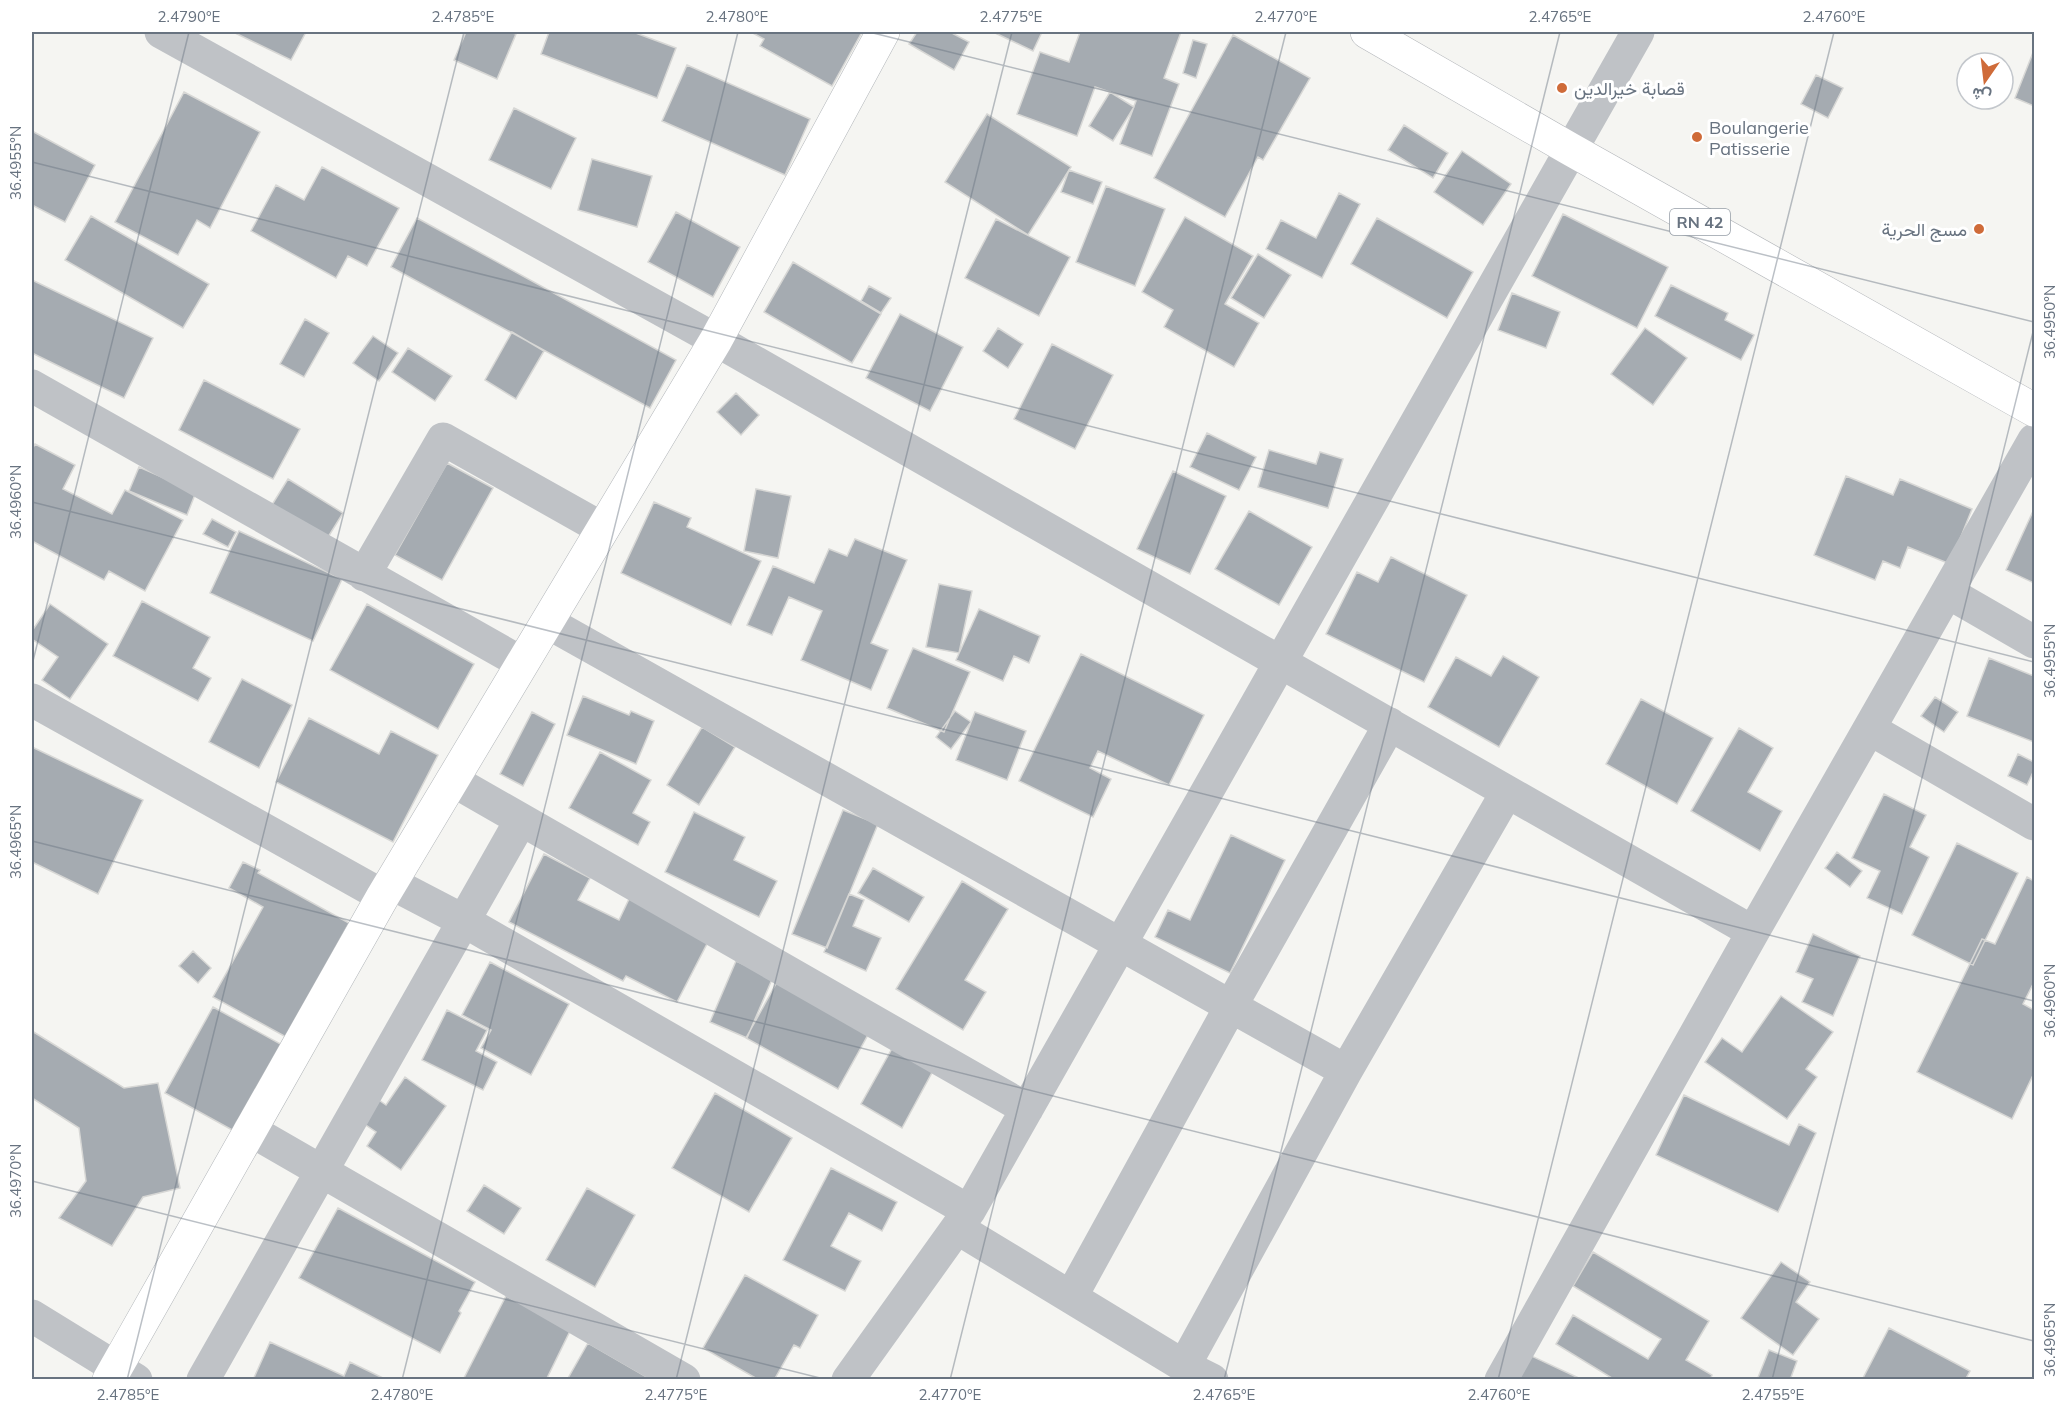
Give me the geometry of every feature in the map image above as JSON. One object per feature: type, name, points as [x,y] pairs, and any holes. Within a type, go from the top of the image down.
[{"type":"main road","points":[[121,1376],[250,1130],[387,889],[716,340],[883,32]]},
{"type":"main road","name":"RN 42","points":[[1367,32],[2034,410]]},
{"type":"street","points":[[161,32],[716,340],[1753,932]]},
{"type":"street","points":[[848,1380],[963,1220],[1638,32]]},
{"type":"street","points":[[32,386],[522,663]]},
{"type":"street","points":[[364,575],[443,439],[603,529]]},
{"type":"street","points":[[1501,1380],[2034,440]]},
{"type":"street","points":[[1949,593],[2034,642]]},
{"type":"street","points":[[547,622],[1346,1071]]},
{"type":"street","points":[[32,700],[387,889],[464,921],[963,1220],[1071,1297],[1198,1373],[1346,1071],[1507,792]]},
{"type":"street","points":[[1071,1297],[1390,724]]},
{"type":"street","points":[[1870,729],[2034,824]]},
{"type":"street","points":[[452,780],[1027,1109]]},
{"type":"street","points":[[203,1380],[521,819]]},
{"type":"street","points":[[250,1130],[684,1380]]},
{"type":"street","points":[[32,1316],[121,1376]]},
{"type":"building","points":[[233,32],[306,32],[291,60]]},
{"type":"building","points":[[466,32],[516,34],[497,79],[454,60]]},
{"type":"building","points":[[549,32],[633,32],[676,48],[657,98],[541,54]]},
{"type":"building","points":[[751,32],[862,32],[832,86],[760,46],[764,39]]},
{"type":"building","points":[[917,32],[950,32],[969,42],[954,70],[909,44]]},
{"type":"building","points":[[993,32],[1042,32],[1033,51]]},
{"type":"building","points":[[1080,32],[1181,32],[1164,78],[1179,84],[1152,156],[1120,144],[1136,101],[1095,87],[1077,136],[1017,114],[1040,52],[1069,62]]},
{"type":"building","points":[[1233,35],[1310,78],[1263,160],[1258,157],[1225,217],[1154,178]]},
{"type":"building","points":[[1193,40],[1207,44],[1196,78],[1183,73]]},
{"type":"building","points":[[2034,50],[2034,106],[2015,98]]},
{"type":"building","points":[[687,65],[810,119],[785,175],[662,121]]},
{"type":"building","points":[[1816,75],[1843,88],[1828,118],[1801,104]]},
{"type":"building","points":[[184,92],[260,132],[210,228],[197,220],[178,255],[115,222]]},
{"type":"building","points":[[1110,92],[1134,107],[1113,141],[1089,126]]},
{"type":"building","points":[[514,108],[576,138],[551,189],[489,160]]},
{"type":"building","points":[[987,114],[1071,167],[1028,235],[945,182]]},
{"type":"building","points":[[1404,125],[1448,153],[1433,178],[1388,150]]},
{"type":"building","points":[[32,131],[95,165],[65,222],[32,205]]},
{"type":"building","points":[[1462,151],[1511,184],[1483,225],[1434,192]]},
{"type":"building","points":[[592,159],[652,176],[637,227],[578,210]]},
{"type":"building","points":[[322,167],[399,208],[367,266],[348,256],[336,278],[251,231],[276,185],[304,200]]},
{"type":"building","points":[[1069,170],[1102,182],[1093,204],[1061,192]]},
{"type":"building","points":[[1106,186],[1165,209],[1135,286],[1076,262]]},
{"type":"building","points":[[1339,193],[1360,204],[1322,278],[1266,249],[1281,220],[1316,238]]},
{"type":"building","points":[[676,212],[740,247],[713,297],[648,262]]},
{"type":"building","points":[[1563,214],[1668,267],[1637,328],[1532,276]]},
{"type":"building","points":[[91,216],[209,284],[183,328],[65,260]]},
{"type":"building","points":[[1185,217],[1253,256],[1225,304],[1259,323],[1234,367],[1164,327],[1173,310],[1142,292]]},
{"type":"building","points":[[417,218],[676,360],[650,408],[391,267]]},
{"type":"building","points":[[1377,218],[1473,272],[1447,318],[1351,264]]},
{"type":"building","points":[[996,219],[1070,257],[1039,316],[965,278]]},
{"type":"building","points":[[1258,254],[1291,275],[1264,318],[1231,298]]},
{"type":"building","points":[[793,262],[881,314],[852,363],[764,312]]},
{"type":"building","points":[[32,280],[153,338],[124,398],[32,353]]},
{"type":"building","points":[[1671,285],[1728,313],[1725,320],[1754,335],[1741,360],[1655,316]]},
{"type":"building","points":[[869,286],[891,298],[881,313],[861,301]]},
{"type":"building","points":[[1512,293],[1560,312],[1546,348],[1498,330]]},
{"type":"building","points":[[900,314],[963,347],[930,411],[866,378]]},
{"type":"building","points":[[305,319],[329,333],[304,377],[280,364]]},
{"type":"building","points":[[998,328],[1023,344],[1008,368],[983,351]]},
{"type":"building","points":[[1645,328],[1687,358],[1653,405],[1611,374]]},
{"type":"building","points":[[512,332],[544,351],[516,399],[485,380]]},
{"type":"building","points":[[373,336],[398,353],[379,381],[353,363]]},
{"type":"building","points":[[1052,344],[1113,375],[1075,449],[1014,419]]},
{"type":"building","points":[[408,348],[452,376],[435,401],[392,372]]},
{"type":"building","points":[[204,380],[300,429],[273,479],[179,430]]},
{"type":"building","points":[[736,393],[759,415],[741,435],[717,412]]},
{"type":"building","points":[[1207,433],[1256,457],[1239,490],[1190,467]]},
{"type":"building","points":[[35,444],[75,465],[63,489],[112,514],[125,490],[183,520],[145,591],[109,571],[104,580],[32,541],[32,450]]},
{"type":"building","points":[[1269,450],[1316,464],[1320,452],[1343,459],[1328,508],[1258,487]]},
{"type":"building","points":[[447,463],[493,488],[442,580],[395,555]]},
{"type":"building","points":[[139,467],[196,492],[187,515],[129,491]]},
{"type":"building","points":[[1173,471],[1226,496],[1190,574],[1137,549]]},
{"type":"building","points":[[1846,476],[1893,495],[1900,479],[1972,509],[1950,564],[1908,547],[1900,568],[1883,561],[1875,580],[1814,555]]},
{"type":"building","points":[[288,479],[343,513],[325,542],[270,508]]},
{"type":"building","points":[[756,489],[791,496],[778,558],[744,551]]},
{"type":"building","points":[[654,502],[691,518],[687,527],[761,561],[731,625],[621,573]]},
{"type":"building","points":[[2034,509],[2034,583],[2006,570]]},
{"type":"building","points":[[1249,511],[1312,547],[1279,605],[1215,569]]},
{"type":"building","points":[[212,519],[236,532],[228,547],[203,534]]},
{"type":"building","points":[[239,531],[342,579],[313,641],[210,593]]},
{"type":"building","points":[[855,539],[907,560],[871,643],[888,650],[871,690],[801,660],[822,611],[789,597],[772,635],[747,625],[773,566],[814,583],[829,549],[847,556]]},
{"type":"building","points":[[1391,557],[1467,595],[1424,682],[1326,634],[1357,572],[1378,582]]},
{"type":"building","points":[[939,584],[972,591],[959,653],[926,647]]},
{"type":"building","points":[[142,601],[210,637],[193,668],[211,678],[198,701],[113,656]]},
{"type":"building","points":[[50,604],[108,644],[70,699],[42,680],[58,657],[32,639],[32,631]]},
{"type":"building","points":[[367,604],[474,664],[438,729],[330,670]]},
{"type":"building","points":[[979,609],[1040,636],[1029,663],[1014,656],[1003,681],[956,660]]},
{"type":"building","points":[[913,648],[970,672],[944,732],[887,708]]},
{"type":"building","points":[[1081,654],[1204,715],[1169,785],[1098,751],[1090,768],[1111,779],[1093,817],[1019,781]]},
{"type":"building","points":[[1503,656],[1539,677],[1499,747],[1428,707],[1456,657],[1491,676]]},
{"type":"building","points":[[1989,658],[2034,676],[2034,742],[1967,716]]},
{"type":"building","points":[[242,679],[292,705],[259,768],[209,742]]},
{"type":"building","points":[[583,696],[629,715],[631,711],[654,721],[636,764],[567,735]]},
{"type":"building","points":[[1935,697],[1958,712],[1944,732],[1921,716]]},
{"type":"building","points":[[1641,699],[1713,738],[1677,804],[1606,764]]},
{"type":"building","points":[[955,711],[971,722],[951,749],[936,737]]},
{"type":"building","points":[[532,712],[555,724],[523,786],[500,774]]},
{"type":"building","points":[[975,712],[1026,731],[1007,780],[956,760]]},
{"type":"building","points":[[309,718],[379,754],[391,731],[438,755],[393,842],[276,782]]},
{"type":"building","points":[[702,727],[735,747],[699,805],[667,785]]},
{"type":"building","points":[[1739,728],[1773,748],[1748,792],[1782,811],[1760,851],[1691,811]]},
{"type":"building","points":[[32,747],[143,800],[98,894],[32,862]]},
{"type":"building","points":[[600,752],[651,780],[633,813],[650,822],[638,845],[569,808]]},
{"type":"building","points":[[2018,754],[2034,762],[2034,770],[2027,785],[2008,776]]},
{"type":"building","points":[[1884,794],[1926,815],[1910,847],[1929,857],[1902,914],[1867,898],[1880,871],[1852,858]]},
{"type":"building","points":[[843,810],[878,824],[827,948],[792,934]]},
{"type":"building","points":[[694,812],[745,837],[734,860],[777,881],[759,917],[665,872]]},
{"type":"building","points":[[1231,835],[1285,860],[1230,973],[1155,937],[1168,910],[1190,920]]},
{"type":"building","points":[[1957,843],[2018,873],[1973,965],[1912,935]]},
{"type":"building","points":[[1837,852],[1862,871],[1850,887],[1825,868]]},
{"type":"building","points":[[544,854],[590,878],[578,900],[619,920],[630,897],[710,938],[677,1002],[626,976],[623,981],[509,922]]},
{"type":"building","points":[[243,862],[260,870],[258,873],[349,923],[286,1037],[213,997],[263,907],[229,888]]},
{"type":"building","points":[[873,868],[924,897],[909,922],[858,893]]},
{"type":"building","points":[[2027,877],[2034,881],[2034,982],[2023,1004],[2034,1010],[2034,1073],[2012,1119],[1917,1072],[1982,939],[1995,944]]},
{"type":"building","points":[[962,881],[1008,909],[965,980],[986,992],[963,1030],[896,989]]},
{"type":"building","points":[[849,894],[864,900],[853,926],[881,938],[866,971],[824,952]]},
{"type":"building","points":[[1813,934],[1860,956],[1833,1016],[1802,1002],[1813,979],[1796,972]]},
{"type":"building","points":[[193,951],[211,968],[198,983],[179,966]]},
{"type":"building","points":[[736,961],[773,977],[747,1038],[710,1022]]},
{"type":"building","points":[[490,962],[569,1004],[531,1075],[481,1048],[491,1030],[462,1015]]},
{"type":"building","points":[[777,982],[869,1033],[838,1089],[746,1038]]},
{"type":"building","points":[[1781,996],[1833,1032],[1806,1069],[1817,1077],[1787,1119],[1705,1062],[1722,1038],[1742,1052]]},
{"type":"building","points":[[213,1007],[295,1052],[234,1131],[165,1093]]},
{"type":"building","points":[[447,1010],[487,1030],[476,1051],[497,1062],[483,1090],[422,1060]]},
{"type":"building","points":[[32,1031],[124,1088],[158,1083],[180,1188],[143,1197],[112,1246],[59,1218],[86,1181],[79,1128],[32,1098]]},
{"type":"building","points":[[894,1045],[935,1067],[902,1128],[861,1104]]},
{"type":"building","points":[[405,1077],[446,1106],[401,1170],[367,1146],[376,1132],[357,1119],[373,1096],[386,1105]]},
{"type":"building","points":[[715,1093],[792,1138],[749,1212],[672,1168]]},
{"type":"building","points":[[1684,1095],[1789,1145],[1799,1124],[1816,1133],[1778,1212],[1656,1155]]},
{"type":"building","points":[[831,1168],[897,1202],[882,1231],[849,1213],[831,1246],[861,1261],[845,1291],[783,1260]]},
{"type":"building","points":[[484,1185],[521,1208],[504,1234],[467,1211]]},
{"type":"building","points":[[587,1188],[635,1215],[595,1287],[546,1260]]},
{"type":"building","points":[[338,1208],[475,1282],[440,1353],[299,1278]]},
{"type":"building","points":[[1593,1252],[1709,1321],[1686,1360],[1712,1375],[1710,1380],[1615,1380],[1556,1344],[1573,1315],[1648,1359],[1661,1339],[1573,1286]]},
{"type":"building","points":[[1781,1262],[1810,1282],[1796,1302],[1819,1319],[1793,1355],[1741,1318]]},
{"type":"building","points":[[745,1275],[818,1315],[800,1348],[794,1345],[774,1380],[759,1380],[703,1348]]},
{"type":"building","points":[[506,1296],[571,1329],[546,1380],[463,1380]]},
{"type":"building","points":[[1889,1328],[1970,1371],[1965,1380],[1862,1380]]},
{"type":"building","points":[[270,1342],[344,1376],[350,1362],[387,1380],[253,1380]]},
{"type":"building","points":[[588,1343],[652,1380],[567,1380]]},
{"type":"building","points":[[1769,1350],[1797,1361],[1790,1380],[1757,1380]]},
{"type":"building","points":[[1523,1352],[1583,1380],[1511,1380]]},
{"type":"place","name":"قصابة خيرالدين","points":[[1562,88]]},
{"type":"place","name":"Boulangerie Patisserie","points":[[1697,137]]},
{"type":"place","name":"مسج الحرية","points":[[1979,229]]}]
